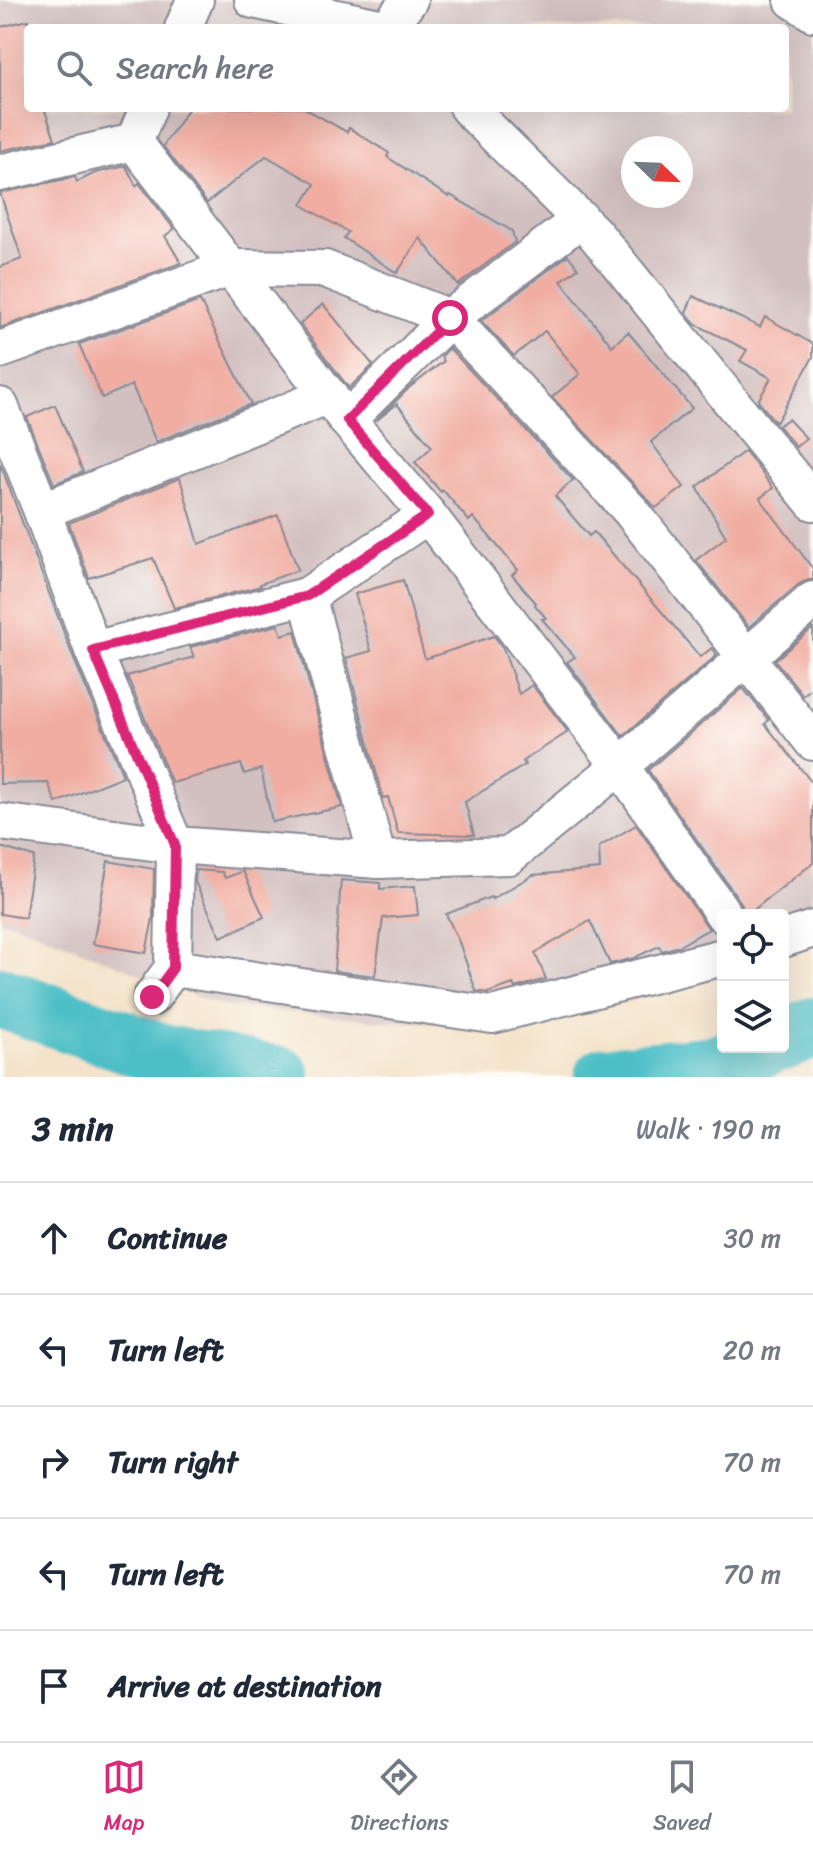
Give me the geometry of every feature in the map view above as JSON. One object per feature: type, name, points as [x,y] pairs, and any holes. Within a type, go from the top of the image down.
[{"type":"street","points":[[185,24],[195,0]]},
{"type":"street","points":[[253,0],[367,24]]},
{"type":"street","points":[[389,24],[409,0]]},
{"type":"street","points":[[793,0],[813,13]]},
{"type":"street","points":[[134,142],[146,112]]},
{"type":"street","points":[[472,112],[581,219],[813,502]]},
{"type":"street","points":[[0,173],[134,142]]},
{"type":"street","points":[[134,142],[338,407],[428,515],[620,766],[720,909]]},
{"type":"street","points":[[42,511],[338,407],[581,219]]},
{"type":"street","points":[[0,350],[230,268],[325,269],[450,318],[631,511],[813,742]]},
{"type":"street","points":[[0,406],[93,650],[175,845],[173,968],[152,997]]},
{"type":"street","points":[[93,650],[307,596],[428,515]]},
{"type":"street","points":[[307,596],[378,860]]},
{"type":"street","points":[[0,822],[175,845],[378,860],[509,856],[620,766],[813,600]]},
{"type":"street","points":[[789,937],[813,929]]},
{"type":"street","points":[[173,968],[492,1015],[717,959]]},
{"type":"shaded area","points":[[0,0],[813,0],[813,945],[789,954],[789,909],[717,909],[717,978],[536,1026],[382,1021],[217,1005],[14,923],[0,921]]},
{"type":"building","points":[[28,20],[28,24],[24,24],[24,112],[45,112],[55,139],[0,151],[0,27]]},
{"type":"building","points":[[186,112],[311,112],[347,132],[349,128],[449,197],[512,231],[515,242],[458,285],[420,238],[397,273],[344,238],[348,232],[302,205],[315,184],[266,156],[207,203],[163,146]]},
{"type":"building","points":[[126,166],[136,186],[139,183],[174,229],[165,236],[181,263],[0,328],[0,267],[22,259],[0,193],[75,177],[77,182],[95,173]]},
{"type":"building","points":[[568,255],[578,268],[561,281],[612,346],[628,332],[692,408],[651,442],[684,487],[656,508],[552,397],[580,374],[545,331],[514,356],[481,321]]},
{"type":"building","points":[[693,296],[760,327],[765,317],[813,344],[813,357],[776,423],[758,401],[771,378],[740,361],[747,350],[695,324],[686,312]]},
{"type":"building","points":[[200,301],[251,404],[156,442],[132,385],[102,398],[79,344]]},
{"type":"building","points":[[323,304],[373,365],[349,388],[300,324]]},
{"type":"building","points":[[449,348],[573,480],[555,496],[589,536],[594,532],[700,657],[712,648],[717,655],[623,736],[567,662],[575,657],[542,619],[546,618],[512,575],[518,570],[473,517],[469,521],[415,462],[432,447],[397,404],[376,421],[410,387],[444,361],[441,357]]},
{"type":"building","points":[[55,405],[83,472],[54,484],[27,417]]},
{"type":"building","points":[[788,419],[806,438],[796,447],[778,426]]},
{"type":"building","points":[[745,451],[773,488],[760,498],[813,569],[813,580],[799,584],[749,627],[696,560],[726,537],[697,487]]},
{"type":"building","points":[[0,463],[73,657],[123,776],[56,803],[48,783],[0,784]]},
{"type":"building","points":[[180,478],[199,544],[278,515],[298,570],[261,586],[174,608],[153,558],[89,578],[69,523]]},
{"type":"building","points":[[403,580],[425,659],[494,636],[503,648],[519,694],[532,685],[568,732],[523,761],[525,765],[465,802],[474,835],[398,833],[388,797],[383,798],[346,658],[371,651],[355,594]]},
{"type":"building","points":[[278,625],[282,635],[295,631],[342,807],[272,822],[261,769],[244,774],[241,764],[172,783],[127,676],[194,657],[190,647]]},
{"type":"building","points":[[813,628],[813,687],[803,695],[775,660]]},
{"type":"building","points":[[743,688],[769,720],[765,724],[813,784],[813,863],[755,909],[743,909],[648,770]]},
{"type":"building","points":[[636,825],[709,929],[679,946],[662,951],[659,946],[634,958],[610,964],[590,921],[535,953],[546,979],[515,988],[513,984],[488,993],[476,991],[446,914],[492,899],[533,875],[600,869],[599,847]]},
{"type":"building","points":[[0,847],[34,857],[25,918],[0,914]]},
{"type":"building","points":[[108,861],[154,869],[153,918],[146,953],[93,944]]},
{"type":"building","points":[[196,870],[222,872],[225,878],[243,871],[264,917],[221,937],[195,882]]},
{"type":"building","points":[[341,880],[380,883],[380,889],[415,886],[418,915],[383,918],[375,976],[334,971]]},
{"type":"waterway","points":[[0,997],[166,1056],[280,1077]]},
{"type":"waterway","points":[[789,1038],[813,1028]]},
{"type":"waterway","points":[[605,1077],[713,1066],[748,1053]]},
{"type":"route","points":[[152,997],[173,968],[175,845],[93,650],[307,596],[428,515],[347,420],[450,318]]}]
